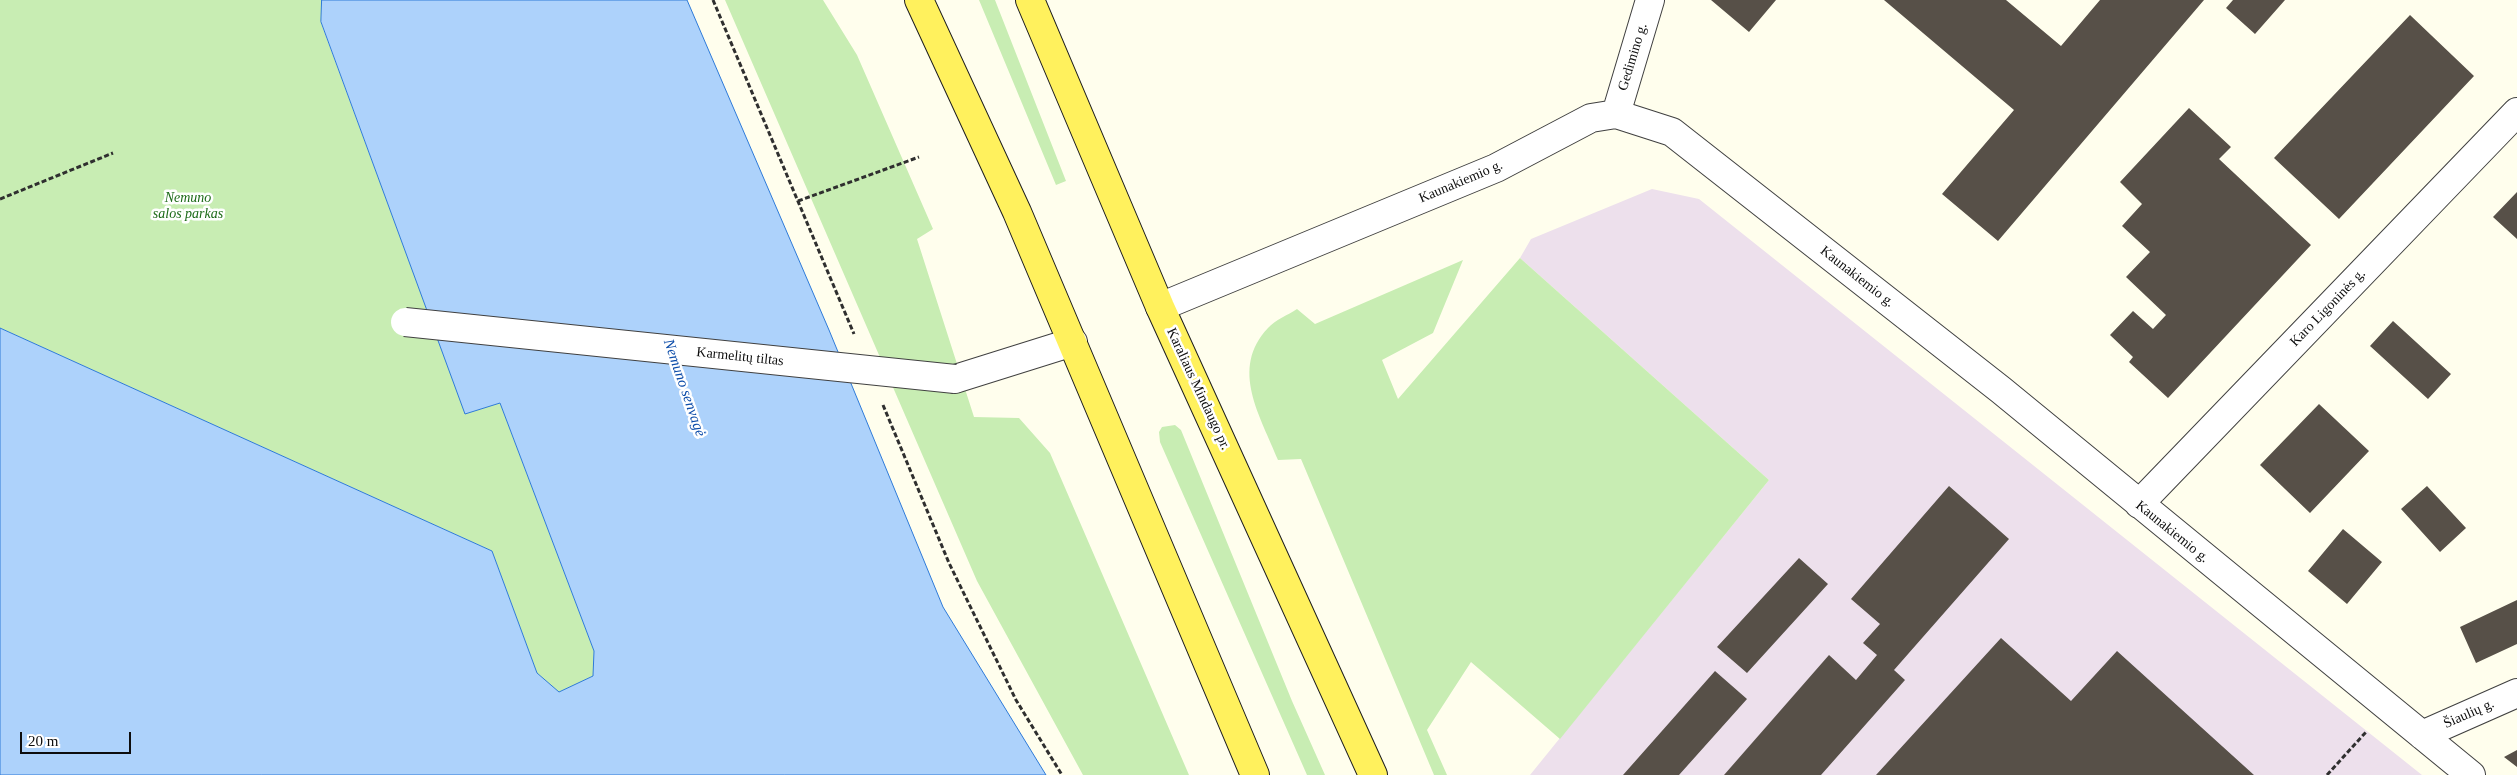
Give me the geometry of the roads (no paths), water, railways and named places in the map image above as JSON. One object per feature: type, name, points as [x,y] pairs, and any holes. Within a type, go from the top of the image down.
[{"type":"main road","points":[[919,0],[1001,175],[1255,775]]},
{"type":"main road","name":"Karaliaus Mindaugo pr.","points":[[1030,0],[1160,307],[1373,775]]},
{"type":"street","name":"Gedimino g.","points":[[1616,114],[1650,0]]},
{"type":"street","name":"Karo Ligoninės g.","points":[[2139,504],[2517,112]]},
{"type":"street","name":"Kaunakiemio g.","points":[[1160,307],[1496,168],[1592,118],[1616,114],[1672,132],[2001,390],[2471,775]]},
{"type":"street","name":"Karmelitų tiltas","points":[[405,322],[955,379],[1073,342]]},
{"type":"street","name":"Šiaulių g.","points":[[2422,735],[2517,692]]},
{"type":"water","name":"Nemuno senvagė","points":[[322,0],[687,0],[829,330],[943,607],[1046,775],[0,775],[0,328],[492,551],[537,673],[559,692],[593,676],[594,651],[500,403],[465,414],[321,22]]},
{"type":"park label","name":"Nemuno salos parkas","points":[[188,206]]}]
